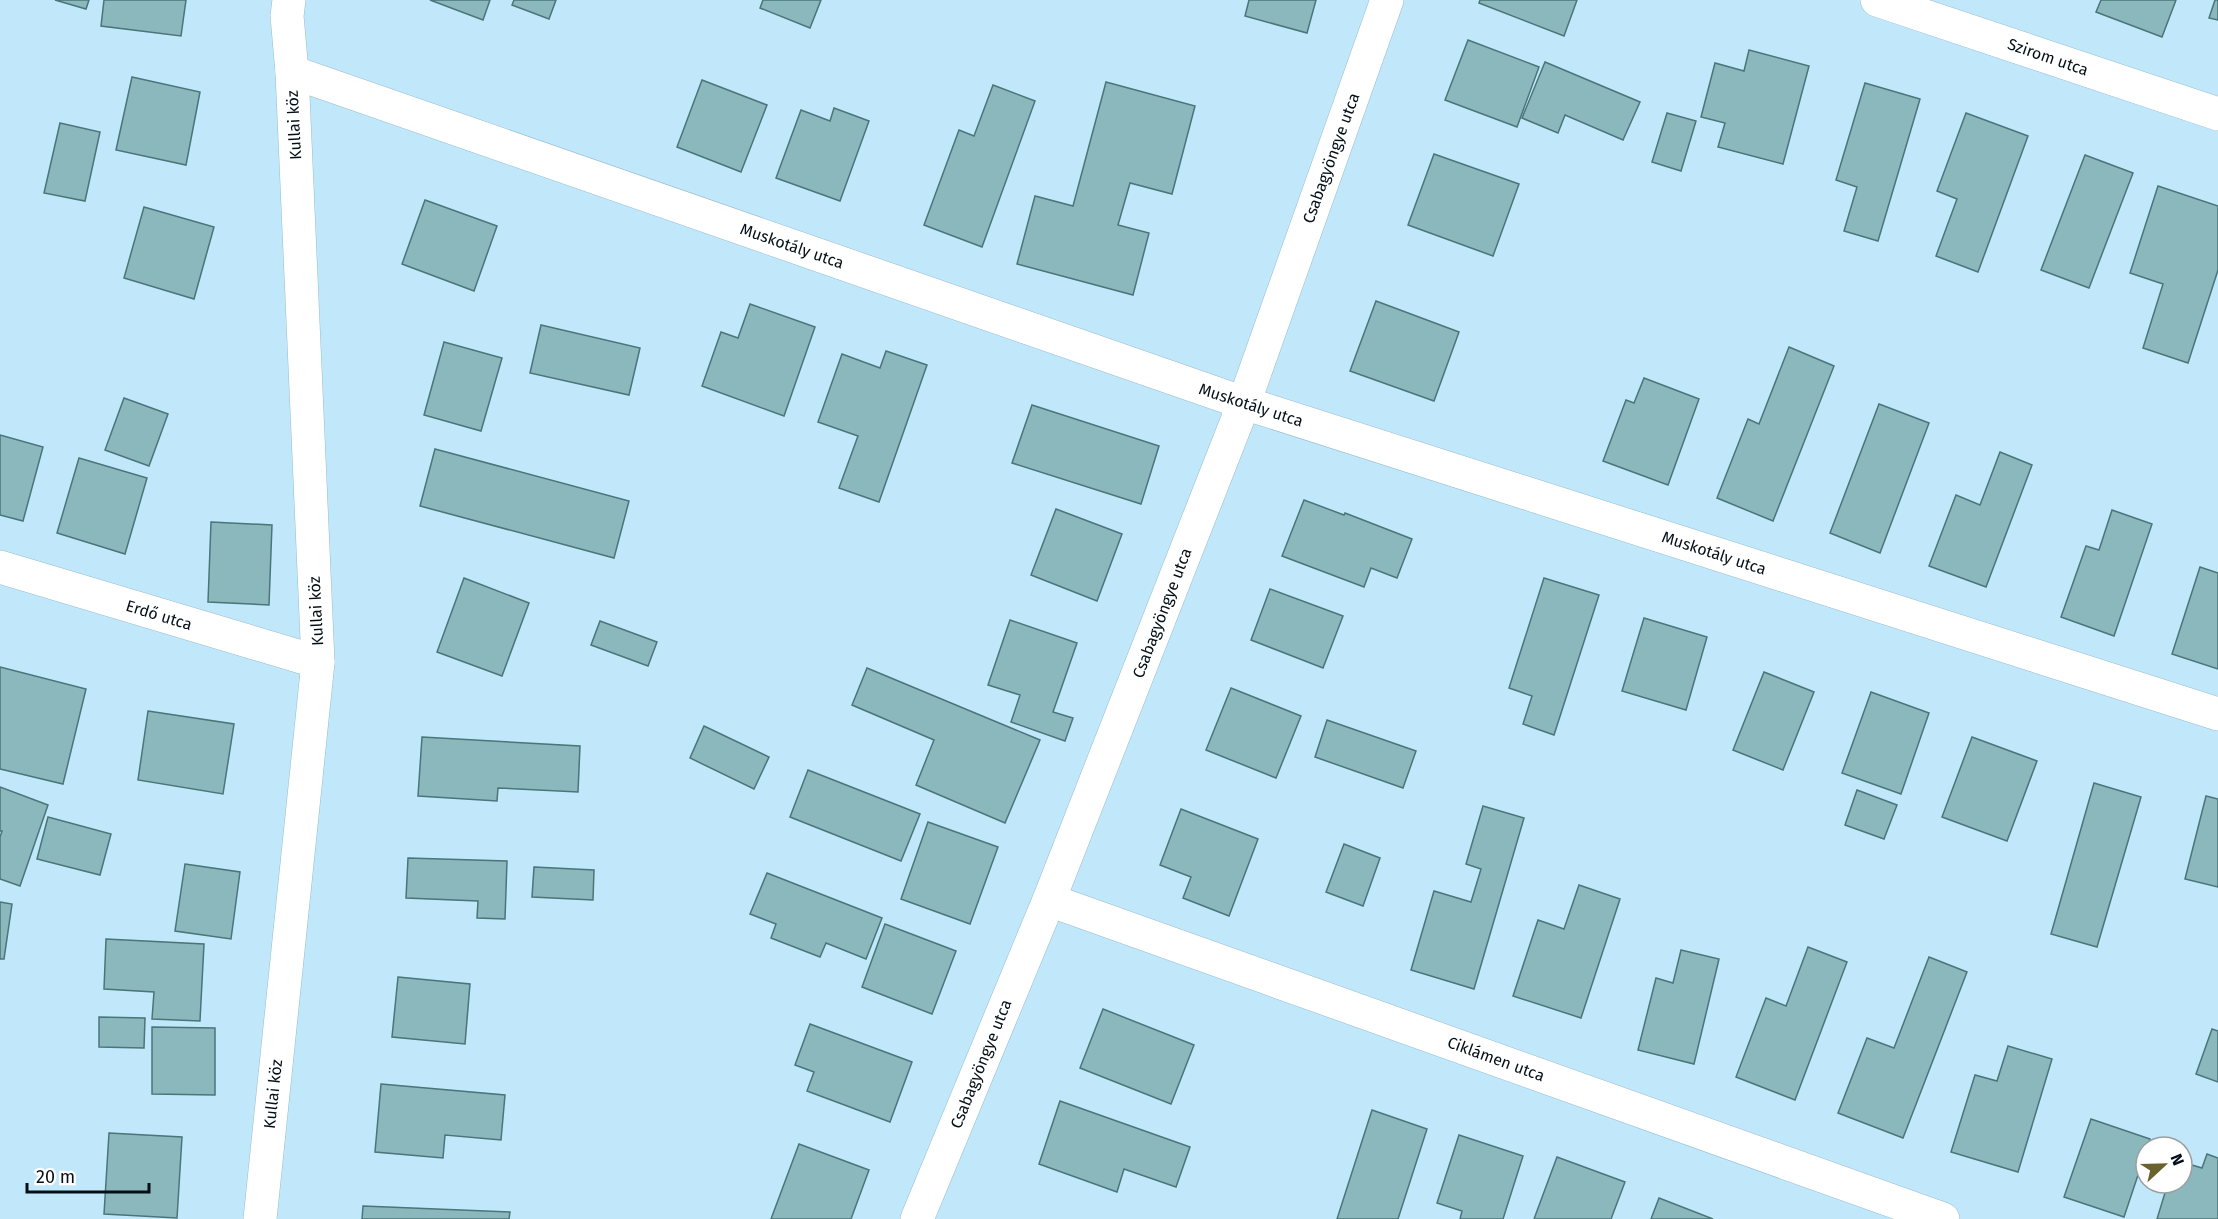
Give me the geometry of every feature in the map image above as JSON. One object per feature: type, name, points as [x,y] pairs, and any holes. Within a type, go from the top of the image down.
[{"type":"street","name":"Kullai köz","points":[[260,1219],[318,662],[292,72],[287,16],[289,0]]},
{"type":"street","name":"Csabagyöngye utca","points":[[917,1219],[1049,900],[1244,403],[1388,0]]},
{"type":"street","name":"Szirom utca","points":[[1877,0],[2218,114]]},
{"type":"street","name":"Muskotály utca","points":[[292,72],[1244,403],[2218,714]]},
{"type":"street","name":"Erdő utca","points":[[0,567],[318,662]]},
{"type":"street","name":"Ciklámen utca","points":[[1049,900],[1943,1219]]},
{"type":"building","points":[[55,0],[89,0],[86,9]]},
{"type":"building","points":[[104,0],[186,0],[181,36],[101,26]]},
{"type":"building","points":[[430,0],[490,0],[483,20]]},
{"type":"building","points":[[514,0],[556,0],[549,19],[512,5]]},
{"type":"building","points":[[763,0],[821,0],[810,28],[760,8]]},
{"type":"building","points":[[1249,0],[1316,0],[1307,33],[1245,16]]},
{"type":"building","points":[[1480,0],[1577,0],[1564,36],[1479,3]]},
{"type":"building","points":[[2101,0],[2176,0],[2162,37],[2096,12]]},
{"type":"building","points":[[2215,0],[2218,0],[2218,20],[2209,18]]},
{"type":"building","points":[[1468,40],[1539,67],[1517,127],[1445,100]]},
{"type":"building","points":[[1749,50],[1809,66],[1783,164],[1718,147],[1725,123],[1701,117],[1715,63],[1744,71]]},
{"type":"building","points":[[1545,62],[1640,102],[1623,140],[1565,115],[1558,133],[1522,118]]},
{"type":"building","points":[[132,77],[200,92],[186,165],[116,150]]},
{"type":"building","points":[[702,80],[767,105],[741,172],[677,147]]},
{"type":"building","points":[[1106,82],[1195,106],[1172,194],[1130,183],[1118,225],[1149,233],[1133,295],[1017,264],[1035,196],[1073,206]]},
{"type":"building","points":[[1865,83],[1920,99],[1878,241],[1844,231],[1857,187],[1836,180]]},
{"type":"building","points":[[993,85],[1035,101],[982,247],[924,225],[959,130],[974,136]]},
{"type":"building","points":[[834,108],[869,121],[840,201],[776,178],[801,110],[830,121]]},
{"type":"building","points":[[1667,113],[1696,121],[1681,171],[1652,162]]},
{"type":"building","points":[[1966,113],[2028,136],[1978,272],[1936,256],[1957,199],[1937,191]]},
{"type":"building","points":[[60,123],[100,132],[85,201],[44,193]]},
{"type":"building","points":[[1434,154],[1519,184],[1493,256],[1408,225]]},
{"type":"building","points":[[2085,155],[2133,173],[2089,288],[2041,270]]},
{"type":"building","points":[[2158,186],[2218,206],[2218,270],[2188,363],[2143,348],[2163,284],[2130,273]]},
{"type":"building","points":[[425,200],[497,226],[474,291],[402,264]]},
{"type":"building","points":[[144,207],[214,227],[194,299],[124,278]]},
{"type":"building","points":[[1376,301],[1459,332],[1434,401],[1350,371]]},
{"type":"building","points":[[750,304],[815,327],[784,416],[702,386],[721,332],[738,338]]},
{"type":"building","points":[[541,325],[640,348],[629,395],[530,373]]},
{"type":"building","points":[[444,342],[502,358],[481,431],[424,415]]},
{"type":"building","points":[[1789,347],[1834,366],[1773,521],[1717,498],[1748,419],[1759,424]]},
{"type":"building","points":[[886,351],[927,365],[879,502],[839,488],[858,436],[818,422],[842,354],[880,368]]},
{"type":"building","points":[[1644,378],[1699,399],[1668,485],[1603,461],[1626,400],[1634,403]]},
{"type":"building","points":[[124,398],[168,414],[149,466],[105,450]]},
{"type":"building","points":[[1879,404],[1929,423],[1880,553],[1830,533]]},
{"type":"building","points":[[1032,405],[1159,446],[1141,504],[1012,463]]},
{"type":"building","points":[[0,435],[43,447],[23,521],[0,515]]},
{"type":"building","points":[[435,449],[629,501],[614,558],[420,506]]},
{"type":"building","points":[[2000,452],[2032,465],[1986,587],[1929,566],[1956,495],[1980,505]]},
{"type":"building","points":[[79,458],[147,478],[125,554],[57,533]]},
{"type":"building","points":[[1304,500],[1412,539],[1397,578],[1371,568],[1364,587],[1282,556]]},
{"type":"building","points":[[1056,509],[1122,534],[1097,601],[1031,575]]},
{"type":"building","points":[[2112,510],[2152,524],[2114,636],[2061,617],[2086,546],[2099,550]]},
{"type":"building","points":[[211,522],[272,525],[269,605],[208,602]]},
{"type":"building","points":[[2200,567],[2218,573],[2218,669],[2172,654]]},
{"type":"building","points":[[464,578],[529,603],[502,676],[437,652]]},
{"type":"building","points":[[1544,578],[1599,595],[1554,735],[1523,724],[1532,696],[1509,688]]},
{"type":"building","points":[[1270,589],[1343,616],[1323,668],[1251,640]]},
{"type":"building","points":[[1644,618],[1707,637],[1686,710],[1622,691]]},
{"type":"building","points":[[1010,620],[1077,643],[1053,712],[1073,718],[1065,741],[1011,722],[1020,695],[988,685]]},
{"type":"building","points":[[600,621],[657,642],[648,666],[591,645]]},
{"type":"building","points":[[0,667],[86,689],[63,784],[0,769]]},
{"type":"building","points":[[867,668],[1040,740],[1005,823],[916,785],[934,740],[852,705]]},
{"type":"building","points":[[1764,672],[1814,692],[1783,770],[1733,750]]},
{"type":"building","points":[[1231,688],[1301,716],[1276,778],[1206,750]]},
{"type":"building","points":[[1871,692],[1929,713],[1901,794],[1842,773]]},
{"type":"building","points":[[148,711],[234,724],[223,794],[138,780]]},
{"type":"building","points":[[1327,720],[1416,751],[1403,788],[1315,757]]},
{"type":"building","points":[[704,726],[769,757],[754,789],[690,758]]},
{"type":"building","points":[[422,737],[580,746],[578,792],[498,788],[497,801],[418,796]]},
{"type":"building","points":[[1972,737],[2037,761],[2007,841],[1942,817]]},
{"type":"building","points":[[808,770],[920,814],[901,861],[790,817]]},
{"type":"building","points":[[2094,783],[2141,797],[2097,947],[2051,934]]},
{"type":"building","points":[[0,787],[48,805],[20,886],[0,879],[2,831],[0,831]]},
{"type":"building","points":[[1857,790],[1897,805],[1884,839],[1845,825]]},
{"type":"building","points":[[2206,796],[2218,799],[2218,887],[2185,879]]},
{"type":"building","points":[[1483,806],[1524,818],[1474,989],[1411,970],[1434,891],[1471,902],[1481,869],[1466,864]]},
{"type":"building","points":[[1181,809],[1258,839],[1229,916],[1183,898],[1191,877],[1160,865]]},
{"type":"building","points":[[48,817],[111,834],[100,875],[37,859]]},
{"type":"building","points":[[928,822],[998,847],[970,924],[901,899]]},
{"type":"building","points":[[1344,844],[1380,858],[1363,906],[1326,892]]},
{"type":"building","points":[[408,858],[507,861],[505,919],[477,918],[478,901],[406,898]]},
{"type":"building","points":[[185,864],[240,872],[231,939],[175,931]]},
{"type":"building","points":[[534,867],[594,870],[593,900],[532,897]]},
{"type":"building","points":[[767,873],[882,918],[866,959],[826,943],[820,957],[771,938],[776,924],[750,914]]},
{"type":"building","points":[[1579,885],[1620,899],[1581,1018],[1513,996],[1538,920],[1564,929]]},
{"type":"building","points":[[0,902],[12,904],[4,959],[0,959]]},
{"type":"building","points":[[885,924],[956,951],[932,1014],[862,987]]},
{"type":"building","points":[[106,939],[204,944],[200,1021],[152,1019],[154,992],[104,989]]},
{"type":"building","points":[[1808,947],[1847,962],[1795,1100],[1736,1077],[1766,998],[1786,1006]]},
{"type":"building","points":[[1681,950],[1719,959],[1694,1064],[1638,1050],[1656,978],[1673,983]]},
{"type":"building","points":[[1929,957],[1967,972],[1903,1138],[1838,1113],[1867,1038],[1894,1048]]},
{"type":"building","points":[[398,977],[470,984],[465,1044],[392,1037]]},
{"type":"building","points":[[1103,1009],[1194,1045],[1171,1104],[1080,1068]]},
{"type":"building","points":[[99,1017],[145,1018],[144,1048],[99,1047]]},
{"type":"building","points":[[810,1024],[912,1062],[890,1122],[807,1091],[814,1072],[795,1065]]},
{"type":"building","points":[[152,1027],[215,1028],[215,1095],[152,1094]]},
{"type":"building","points":[[2212,1029],[2218,1031],[2218,1082],[2196,1074]]},
{"type":"building","points":[[2008,1046],[2052,1059],[2018,1172],[1951,1152],[1975,1075],[1997,1081]]},
{"type":"building","points":[[381,1084],[505,1095],[501,1140],[445,1135],[443,1158],[375,1152]]},
{"type":"building","points":[[1060,1101],[1190,1147],[1176,1187],[1124,1169],[1117,1192],[1039,1164]]},
{"type":"building","points":[[1372,1110],[1427,1129],[1398,1219],[1337,1219]]},
{"type":"building","points":[[2091,1119],[2138,1135],[2134,1135],[2134,1187],[2124,1217],[2064,1197]]},
{"type":"building","points":[[109,1133],[182,1137],[177,1218],[104,1214]]},
{"type":"building","points":[[1459,1135],[1523,1156],[1503,1219],[1460,1219],[1462,1211],[1437,1203]]},
{"type":"building","points":[[799,1144],[869,1170],[851,1219],[771,1219]]},
{"type":"building","points":[[2207,1154],[2218,1158],[2218,1219],[2157,1219],[2164,1195],[2194,1195],[2194,1166],[2202,1168]]},
{"type":"building","points":[[1557,1157],[1625,1182],[1611,1219],[1534,1219]]},
{"type":"building","points":[[1659,1198],[1713,1219],[1651,1219]]},
{"type":"building","points":[[363,1206],[510,1212],[509,1219],[362,1219]]}]
